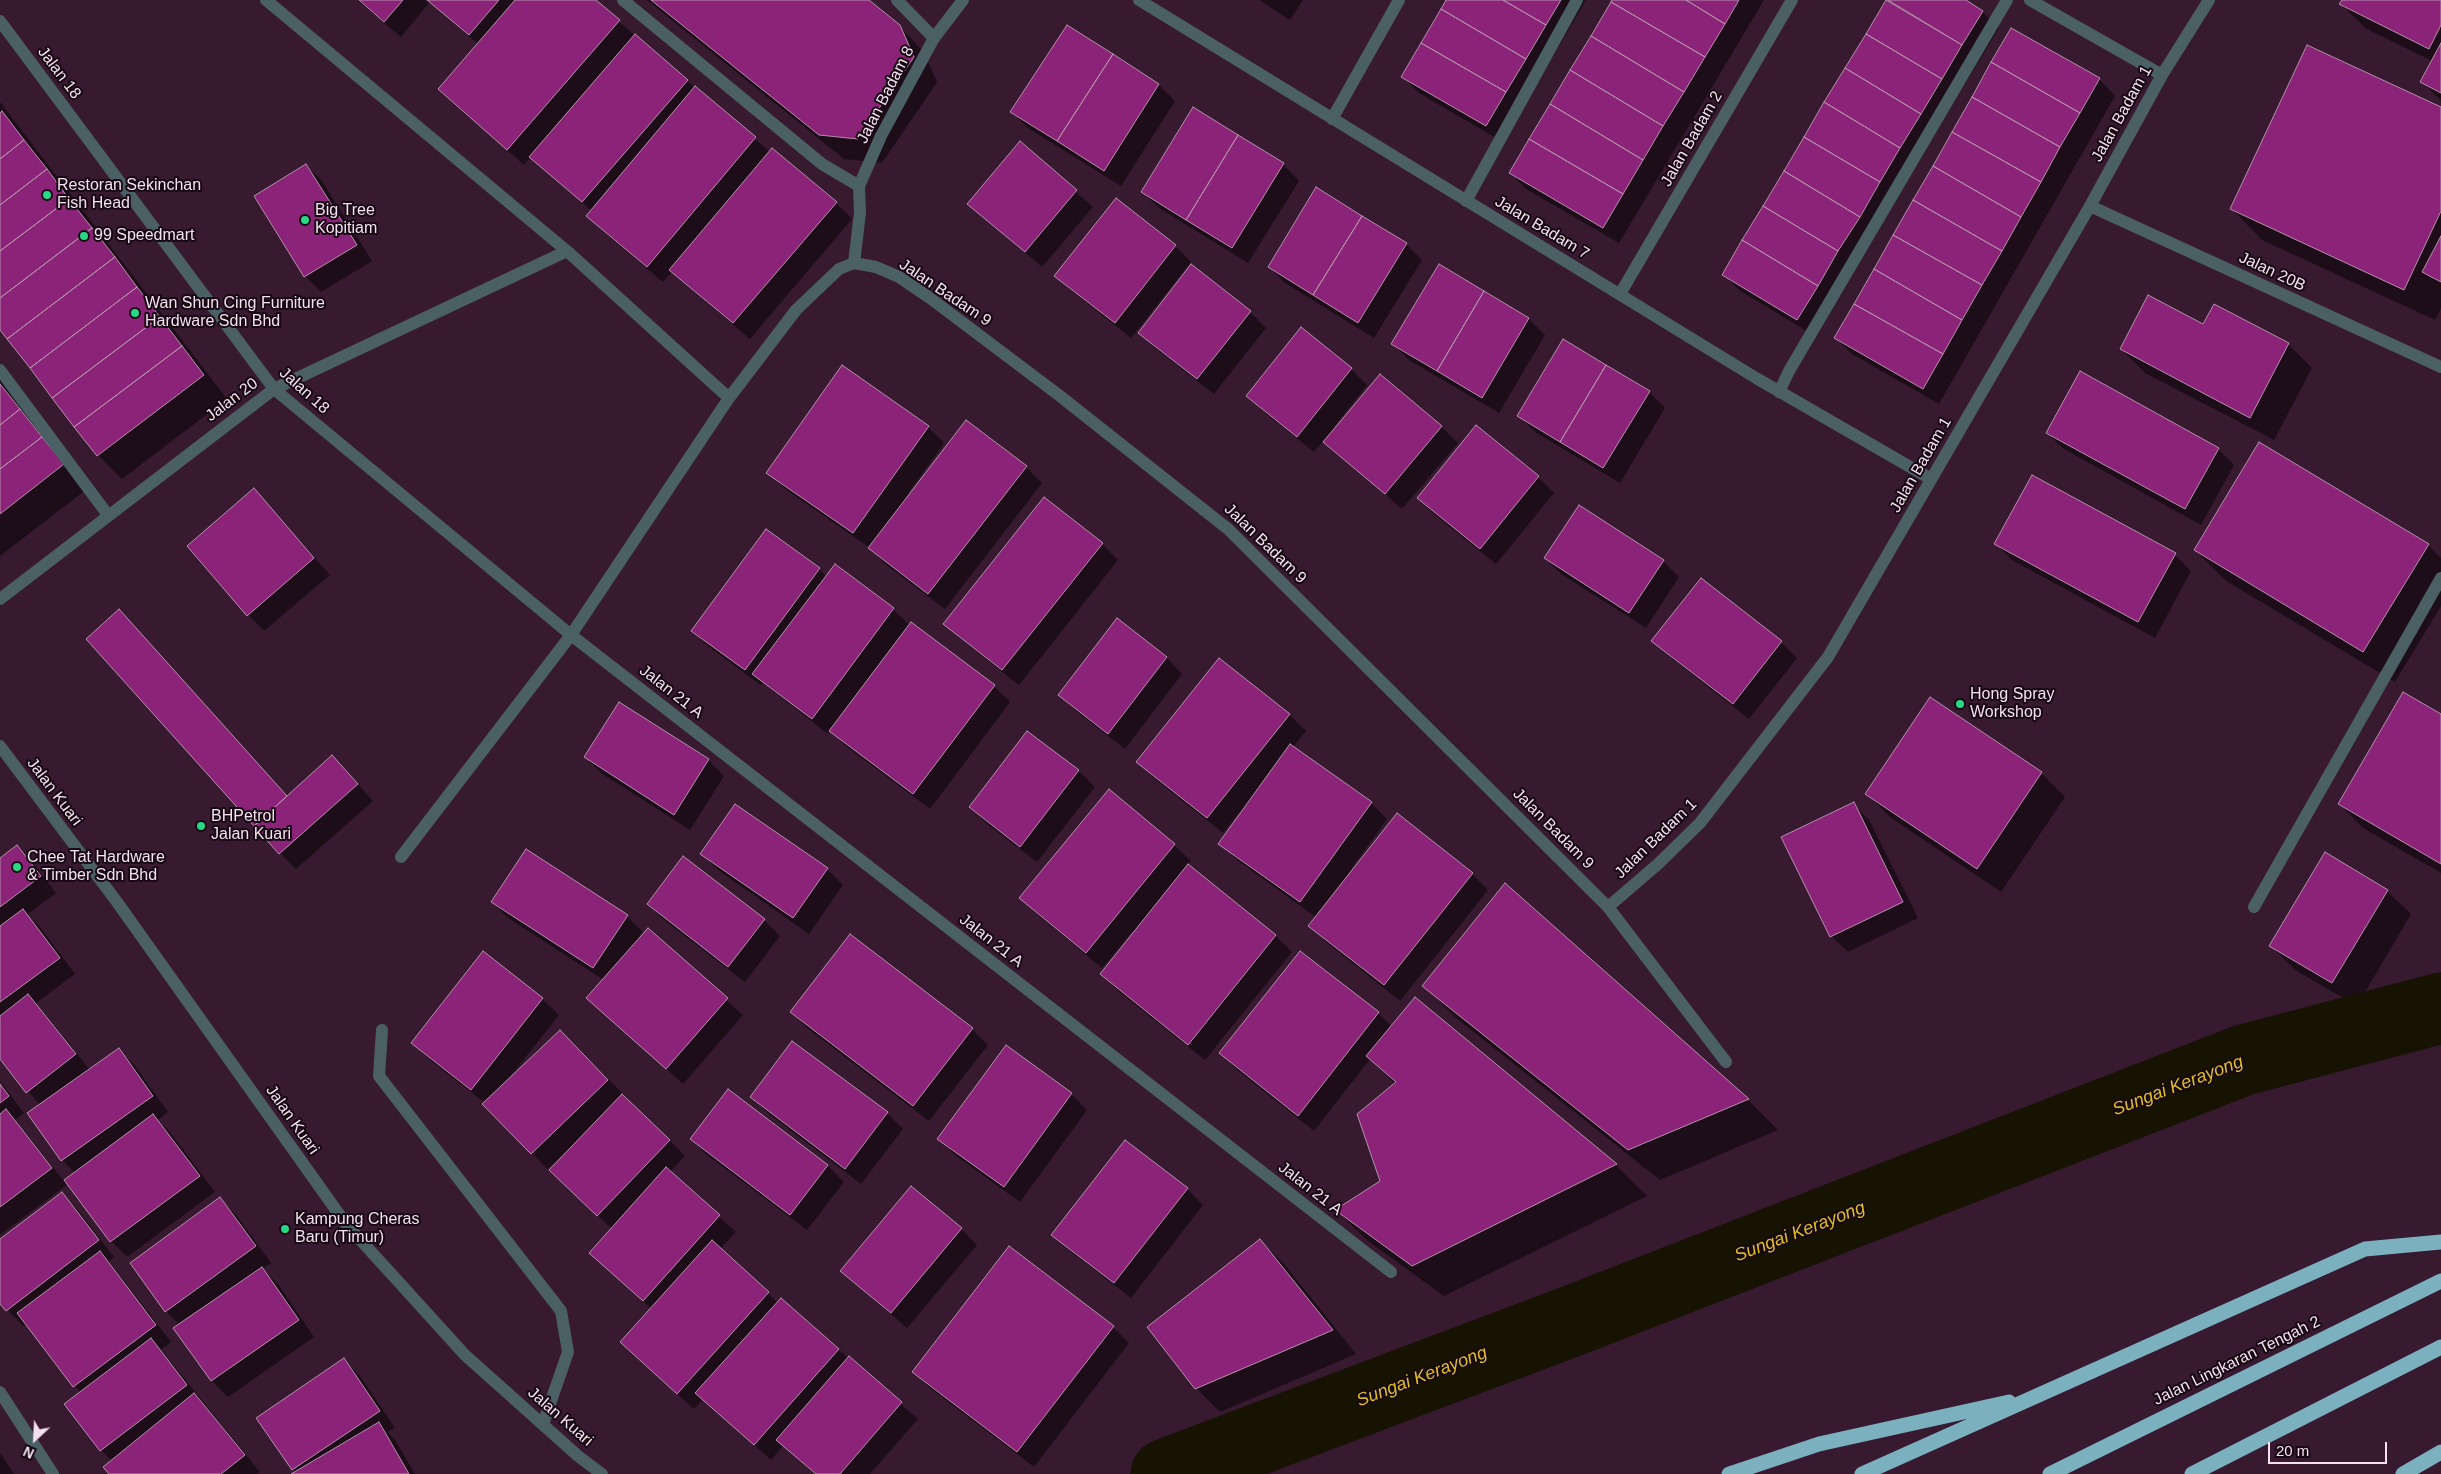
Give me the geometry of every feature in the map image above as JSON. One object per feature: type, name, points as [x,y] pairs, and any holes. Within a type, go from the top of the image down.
[{"type":"highway","points":[[1862,1474],[2365,1249],[2441,1242]]},
{"type":"highway","name":"Jalan Lingkaran Tengah 2","points":[[2050,1474],[2198,1399],[2441,1281]]},
{"type":"highway","points":[[2192,1474],[2441,1347]]},
{"type":"highway","points":[[1729,1474],[1819,1444],[2042,1394]]},
{"type":"highway","points":[[2403,1474],[2441,1452]]},
{"type":"street","points":[[266,0],[568,251],[729,398]]},
{"type":"street","points":[[623,0],[822,164],[859,186]]},
{"type":"street","points":[[897,0],[934,38]]},
{"type":"street","name":"Jalan Badam 8","points":[[854,263],[860,213],[859,186],[881,136],[934,38],[963,0]]},
{"type":"street","name":"Jalan Badam 7","points":[[1139,0],[1779,392],[1931,479]]},
{"type":"street","points":[[1332,119],[1399,0]]},
{"type":"street","points":[[1466,201],[1577,0]]},
{"type":"street","name":"Jalan Badam 2","points":[[1620,294],[1792,0]]},
{"type":"street","points":[[1779,392],[2007,0]]},
{"type":"street","points":[[2030,0],[2162,74]]},
{"type":"street","name":"Jalan Badam 1","points":[[1608,907],[1658,864],[1700,823],[1828,657],[2090,206],[2162,74],[2209,0]]},
{"type":"street","name":"Jalan 18","points":[[0,20],[274,389],[571,635]]},
{"type":"street","name":"Jalan 20B","points":[[2090,206],[2441,367]]},
{"type":"street","name":"Jalan 20","points":[[0,598],[274,389],[568,251]]},
{"type":"street","points":[[400,857],[571,635],[729,398],[796,310],[839,269],[854,263]]},
{"type":"street","name":"Jalan Badam 9","points":[[854,263],[876,268],[899,277],[930,298],[1060,396],[1228,528],[1608,907],[1726,1062]]},
{"type":"street","points":[[0,370],[108,516]]},
{"type":"street","points":[[2254,907],[2441,578]]},
{"type":"street","name":"Jalan 21 A","points":[[571,635],[1391,1272]]},
{"type":"street","name":"Jalan Kuari","points":[[0,746],[117,902],[346,1224],[464,1355],[602,1474]]},
{"type":"street","points":[[382,1030],[379,1076],[561,1311],[568,1352],[543,1424]]},
{"type":"street","points":[[0,1392],[53,1474]]},
{"type":"building","points":[[359,0],[403,0],[384,22]]},
{"type":"building","points":[[427,0],[499,0],[469,35]]},
{"type":"building","points":[[515,0],[596,0],[620,20],[507,150],[438,89]]},
{"type":"building","points":[[651,0],[869,0],[900,25],[914,57],[858,139],[819,135]]},
{"type":"building","points":[[1446,0],[1503,0],[1546,25],[1526,59],[1441,9]]},
{"type":"building","points":[[1503,0],[1561,0],[1546,25]]},
{"type":"building","points":[[1612,0],[1686,0],[1725,24],[1705,57],[1611,2]]},
{"type":"building","points":[[1686,0],[1739,0],[1725,24]]},
{"type":"building","points":[[1886,0],[1962,45],[1942,79],[1866,34]]},
{"type":"building","points":[[1888,0],[1966,0],[1983,11],[1962,45]]},
{"type":"building","points":[[2342,0],[2441,0],[2441,25],[2429,49],[2339,4]]},
{"type":"building","points":[[1611,2],[1705,57],[1684,92],[1591,36]]},
{"type":"building","points":[[1441,9],[1526,59],[1506,92],[1421,43]]},
{"type":"building","points":[[1067,25],[1113,54],[1057,141],[1010,112]]},
{"type":"building","points":[[2011,28],[2100,78],[2080,113],[1991,62]]},
{"type":"building","points":[[635,34],[688,80],[582,202],[529,157]]},
{"type":"building","points":[[1866,34],[1942,79],[1921,114],[1845,68]]},
{"type":"building","points":[[1591,36],[1684,92],[1663,126],[1570,70]]},
{"type":"building","points":[[1421,43],[1506,92],[1486,126],[1401,77]]},
{"type":"building","points":[[2441,43],[2441,93],[2420,82]]},
{"type":"building","points":[[2307,45],[2441,107],[2441,211],[2404,290],[2230,209]]},
{"type":"building","points":[[1113,54],[1159,84],[1104,171],[1057,141]]},
{"type":"building","points":[[1991,62],[2080,113],[2060,147],[1972,97]]},
{"type":"building","points":[[1845,68],[1921,114],[1900,148],[1824,102]]},
{"type":"building","points":[[1570,70],[1663,126],[1643,160],[1550,104]]},
{"type":"building","points":[[695,86],[756,137],[647,267],[586,216]]},
{"type":"building","points":[[1972,97],[2060,147],[2041,182],[1952,132]]},
{"type":"building","points":[[1824,102],[1900,148],[1880,182],[1804,137]]},
{"type":"building","points":[[1550,104],[1643,160],[1623,194],[1529,139]]},
{"type":"building","points":[[1193,107],[1238,135],[1186,220],[1141,192]]},
{"type":"building","points":[[2,111],[24,140],[0,159],[0,113]]},
{"type":"building","points":[[1952,132],[2041,182],[2021,217],[1933,166]]},
{"type":"building","points":[[1238,135],[1284,163],[1232,248],[1186,220]]},
{"type":"building","points":[[1804,137],[1880,182],[1860,217],[1784,171]]},
{"type":"building","points":[[1529,139],[1623,194],[1603,228],[1509,173]]},
{"type":"building","points":[[24,140],[47,169],[0,205],[0,159]]},
{"type":"building","points":[[1020,141],[1077,190],[1025,252],[967,204]]},
{"type":"building","points":[[772,148],[837,202],[733,323],[669,270]]},
{"type":"building","name":"Big Tree Kopitiam","points":[[306,164],[357,245],[304,277],[254,196]]},
{"type":"building","points":[[1933,166],[2021,217],[2002,251],[1913,200]]},
{"type":"building","points":[[47,169],[69,199],[0,251],[0,205]]},
{"type":"building","points":[[1784,171],[1860,217],[1838,251],[1763,206]]},
{"type":"building","points":[[1316,187],[1362,216],[1313,295],[1268,267]]},
{"type":"building","points":[[1116,198],[1176,245],[1115,323],[1054,276]]},
{"type":"building","points":[[69,199],[92,228],[0,298],[0,251]]},
{"type":"building","points":[[1913,200],[2002,251],[1982,285],[1893,235]]},
{"type":"building","points":[[1763,206],[1838,251],[1818,286],[1742,240]]},
{"type":"building","points":[[1362,216],[1407,243],[1358,323],[1313,295]]},
{"type":"building","points":[[92,228],[115,257],[7,339],[0,330],[0,298]]},
{"type":"building","points":[[1893,235],[1982,285],[1962,320],[1874,269]]},
{"type":"building","points":[[2441,236],[2441,282],[2422,272]]},
{"type":"building","points":[[1742,240],[1818,286],[1797,320],[1722,275]]},
{"type":"building","points":[[115,257],[137,287],[30,368],[7,339]]},
{"type":"building","points":[[1191,264],[1251,311],[1197,379],[1138,333]]},
{"type":"building","points":[[1439,264],[1484,291],[1437,371],[1391,344]]},
{"type":"building","points":[[1874,269],[1962,320],[1943,354],[1854,304]]},
{"type":"building","points":[[137,287],[160,317],[52,398],[30,368]]},
{"type":"building","points":[[1484,291],[1529,318],[1482,398],[1437,371]]},
{"type":"building","points":[[2148,295],[2203,324],[2214,304],[2289,343],[2250,418],[2120,349]]},
{"type":"building","points":[[1854,304],[1943,354],[1923,389],[1834,338]]},
{"type":"building","points":[[160,317],[182,346],[74,427],[52,398]]},
{"type":"building","points":[[1301,327],[1352,368],[1297,437],[1246,396]]},
{"type":"building","points":[[1563,339],[1606,365],[1560,442],[1517,416]]},
{"type":"building","points":[[182,346],[204,375],[97,456],[74,427]]},
{"type":"building","points":[[842,365],[929,426],[853,533],[766,473]]},
{"type":"building","points":[[1606,365],[1650,391],[1603,468],[1560,442]]},
{"type":"building","points":[[2080,371],[2219,448],[2185,509],[2046,433]]},
{"type":"building","points":[[1380,374],[1442,426],[1385,494],[1323,442]]},
{"type":"building","points":[[0,384],[20,409],[0,425]]},
{"type":"building","points":[[20,409],[42,437],[0,469],[0,425]]},
{"type":"building","points":[[966,420],[1027,466],[928,594],[868,548]]},
{"type":"building","points":[[1476,425],[1539,476],[1480,549],[1417,498]]},
{"type":"building","points":[[42,437],[64,464],[0,514],[0,469]]},
{"type":"building","points":[[2259,442],[2429,544],[2363,652],[2194,550]]},
{"type":"building","points":[[2032,475],[2176,553],[2138,622],[1994,544]]},
{"type":"building","points":[[254,488],[314,558],[247,616],[187,546]]},
{"type":"building","points":[[1044,497],[1103,543],[1002,670],[943,624]]},
{"type":"building","points":[[1579,505],[1664,560],[1629,613],[1544,558]]},
{"type":"building","points":[[766,529],[820,568],[745,670],[691,631]]},
{"type":"building","points":[[835,564],[894,608],[812,719],[752,674]]},
{"type":"building","points":[[1701,578],[1782,641],[1733,704],[1651,641]]},
{"type":"building","points":[[119,609],[287,796],[254,826],[86,639]]},
{"type":"building","points":[[1117,618],[1167,657],[1108,734],[1058,695]]},
{"type":"building","points":[[911,622],[995,685],[913,794],[829,731]]},
{"type":"building","points":[[1219,658],[1290,714],[1207,818],[1136,762]]},
{"type":"building","points":[[2403,692],[2441,714],[2441,864],[2338,804]]},
{"type":"building","points":[[1930,697],[2042,772],[1977,869],[1865,794]]},
{"type":"building","points":[[619,702],[709,759],[674,815],[584,757]]},
{"type":"building","points":[[1027,731],[1079,770],[1020,847],[969,807]]},
{"type":"building","points":[[1290,744],[1372,802],[1300,902],[1218,844]]},
{"type":"building","points":[[332,755],[358,784],[279,854],[254,826]]},
{"type":"building","points":[[1109,789],[1175,844],[1086,953],[1019,898]]},
{"type":"building","points":[[1854,802],[1903,902],[1830,937],[1781,837]]},
{"type":"building","points":[[735,804],[828,868],[793,918],[700,854]]},
{"type":"building","points":[[1397,813],[1473,873],[1384,985],[1308,926]]},
{"type":"building","name":"Chee Tat Hardware & Timber Sdn Bhd","points":[[17,845],[41,876],[0,907],[0,858]]},
{"type":"building","points":[[526,849],[628,915],[593,968],[491,902]]},
{"type":"building","points":[[2325,852],[2388,890],[2332,983],[2269,946]]},
{"type":"building","points":[[683,856],[765,919],[728,967],[647,904]]},
{"type":"building","points":[[1188,864],[1276,935],[1188,1045],[1100,974]]},
{"type":"building","points":[[1505,883],[1749,1099],[1628,1150],[1422,986]]},
{"type":"building","points":[[23,909],[60,958],[0,1002],[0,926]]},
{"type":"building","points":[[648,928],[728,998],[666,1069],[586,998]]},
{"type":"building","points":[[850,934],[973,1028],[913,1106],[790,1012]]},
{"type":"building","points":[[483,951],[543,998],[471,1090],[411,1043]]},
{"type":"building","points":[[1300,951],[1379,1012],[1298,1116],[1219,1053]]},
{"type":"building","points":[[28,994],[76,1054],[26,1093],[0,1059],[0,1016]]},
{"type":"building","points":[[1415,997],[1617,1164],[1412,1266],[1335,1210],[1380,1181],[1357,1114],[1396,1082],[1366,1056]]},
{"type":"building","points":[[560,1030],[608,1080],[531,1154],[482,1104]]},
{"type":"building","points":[[792,1041],[888,1112],[845,1169],[750,1097]]},
{"type":"building","points":[[1006,1045],[1072,1093],[1004,1187],[937,1139]]},
{"type":"building","points":[[119,1048],[153,1096],[61,1161],[27,1113]]},
{"type":"building","points":[[0,1084],[9,1096],[0,1103]]},
{"type":"building","points":[[728,1089],[828,1165],[790,1215],[690,1139]]},
{"type":"building","points":[[622,1094],[670,1140],[597,1216],[549,1170]]},
{"type":"building","points":[[6,1109],[52,1168],[0,1207],[0,1114]]},
{"type":"building","points":[[153,1114],[200,1176],[110,1242],[64,1180]]},
{"type":"building","points":[[1125,1140],[1188,1188],[1114,1283],[1051,1235]]},
{"type":"building","points":[[666,1167],[720,1215],[643,1301],[589,1253]]},
{"type":"building","points":[[911,1186],[962,1228],[891,1313],[840,1271]]},
{"type":"building","points":[[62,1192],[99,1240],[6,1311],[0,1304],[0,1239]]},
{"type":"building","points":[[220,1197],[256,1246],[165,1312],[130,1263]]},
{"type":"building","points":[[1260,1239],[1333,1330],[1195,1389],[1147,1327]]},
{"type":"building","points":[[712,1240],[769,1292],[677,1394],[620,1342]]},
{"type":"building","points":[[1009,1246],[1114,1326],[1017,1452],[912,1372]]},
{"type":"building","points":[[100,1251],[156,1325],[73,1387],[17,1313]]},
{"type":"building","points":[[262,1267],[299,1320],[211,1381],[173,1328]]},
{"type":"building","points":[[781,1298],[839,1349],[754,1445],[695,1393]]},
{"type":"building","points":[[151,1338],[187,1385],[100,1451],[64,1404]]},
{"type":"building","points":[[849,1356],[902,1402],[840,1474],[816,1474],[776,1440]]},
{"type":"building","points":[[344,1358],[380,1411],[292,1470],[256,1418]]},
{"type":"building","points":[[194,1393],[245,1455],[221,1474],[109,1474],[103,1467]]},
{"type":"building","points":[[379,1422],[409,1474],[291,1474]]},
{"type":"waterway","name":"Sungai Kerayong","points":[[1166,1474],[1564,1324],[2244,1060],[2441,1008]]},
{"type":"place","name":"Restoran Sekinchan Fish Head","points":[[47,195]]},
{"type":"place","name":"Big Tree Kopitiam","points":[[305,220]]},
{"type":"place","name":"99 Speedmart","points":[[84,236]]},
{"type":"place","name":"Wan Shun Cing Furniture Hardware Sdn Bhd","points":[[135,313]]},
{"type":"place","name":"Hong Spray Workshop","points":[[1960,704]]},
{"type":"place","name":"BHPetrol Jalan Kuari","points":[[201,826]]},
{"type":"place","name":"Chee Tat Hardware & Timber Sdn Bhd","points":[[17,867]]},
{"type":"place","name":"Kampung Cheras Baru (Timur)","points":[[285,1229]]}]
